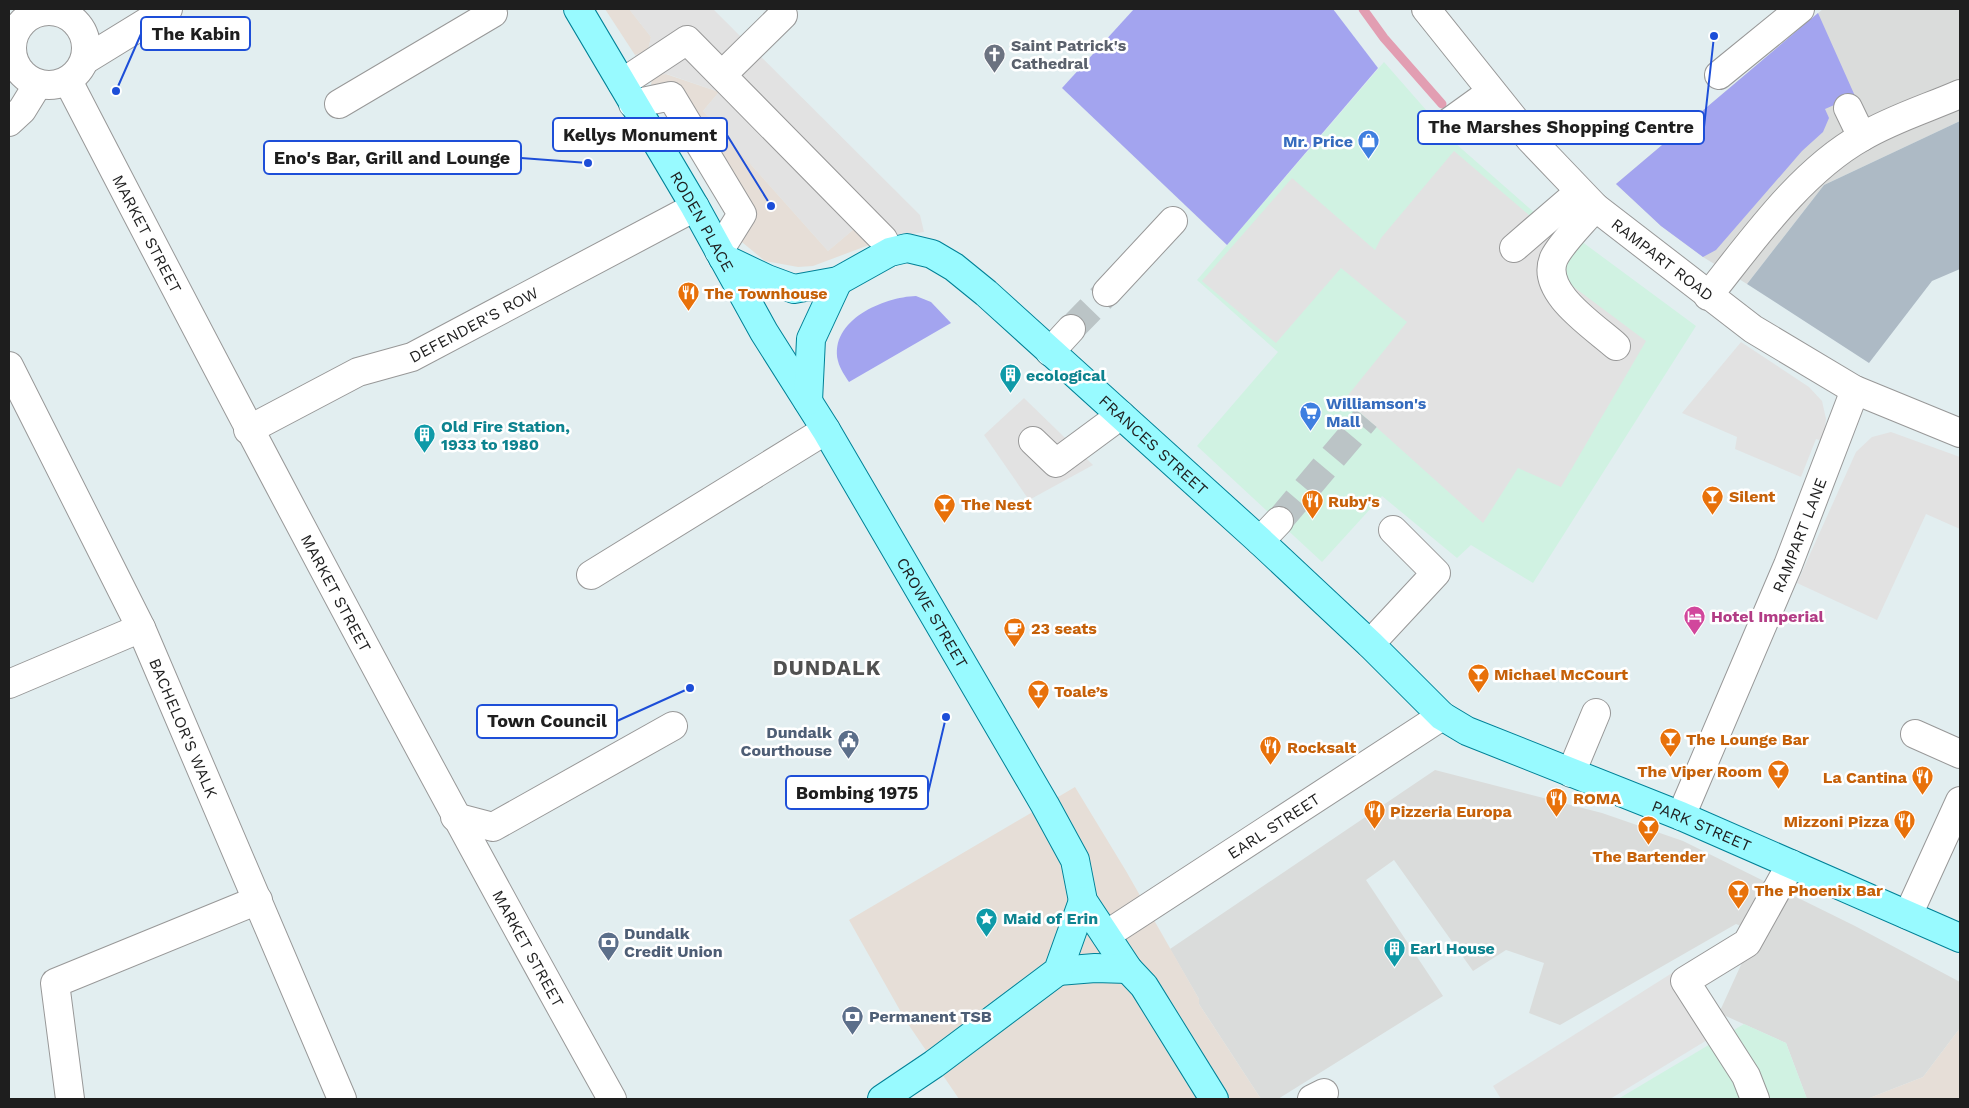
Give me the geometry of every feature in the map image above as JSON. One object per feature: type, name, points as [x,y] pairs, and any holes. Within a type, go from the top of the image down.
[{"type":"main road","name":"RODEN PLACE","points":[[578,9],[695,207],[764,332]]},
{"type":"main road","name":"FRANCES STREET","points":[[721,255],[794,289],[838,281],[890,252],[907,248],[932,254],[954,267],[1260,541],[1370,644],[1442,716]]},
{"type":"main road","points":[[808,401],[811,339],[838,281]]},
{"type":"main road","name":"CROWE STREET","points":[[764,332],[826,430],[1075,860],[1083,901]]},
{"type":"main road","name":"PARK STREET","points":[[1442,716],[1467,731],[1681,816],[1960,938]]},
{"type":"main road","points":[[1083,901],[1128,970],[1144,986],[1214,1099]]},
{"type":"main road","points":[[1058,971],[1083,901]]},
{"type":"main road","points":[[882,1099],[934,1064],[1058,971],[1095,968],[1128,970]]},
{"type":"street","points":[[85,60],[168,9]]},
{"type":"street","name":"RAMPART ROAD","points":[[1426,9],[1491,92],[1587,200],[1708,296],[1753,329],[1856,390],[1960,433]]},
{"type":"street","points":[[1719,76],[1800,9]]},
{"type":"street","points":[[50,10],[73,15],[84,34],[87,44],[85,60],[80,71],[68,81],[48,86],[38,84],[24,76],[12,57],[13,19],[24,20],[35,13],[50,10]]},
{"type":"street","points":[[339,104],[493,13]]},
{"type":"street","points":[[723,74],[783,15]]},
{"type":"street","points":[[628,93],[687,40],[723,74],[883,239],[890,252]]},
{"type":"street","name":"MARKET STREET","points":[[68,81],[248,430],[483,868],[612,1099]]},
{"type":"street","points":[[9,122],[22,110],[38,84]]},
{"type":"street","points":[[1441,128],[1491,92]]},
{"type":"street","points":[[628,93],[671,96],[742,214],[721,255]]},
{"type":"street","points":[[1708,296],[1790,197],[1823,164],[1862,137],[1960,94]]},
{"type":"street","points":[[1848,108],[1862,137]]},
{"type":"street","points":[[1514,248],[1587,200]]},
{"type":"street","points":[[1587,200],[1555,257],[1551,271],[1553,285],[1566,302],[1616,346]]},
{"type":"street","name":"DEFENDER'S ROW","points":[[248,430],[358,372],[412,357],[695,207]]},
{"type":"street","points":[[1107,292],[1173,221]]},
{"type":"street","points":[[1050,352],[1071,329]]},
{"type":"street","name":"BACHELOR'S WALK","points":[[9,366],[141,628],[342,1099]]},
{"type":"street","name":"RAMPART LANE","points":[[1681,816],[1788,565],[1856,390]]},
{"type":"street","points":[[1033,441],[1056,463],[1121,415]]},
{"type":"street","points":[[590,575],[826,430]]},
{"type":"street","points":[[1260,541],[1279,521]]},
{"type":"street","points":[[1370,644],[1436,573],[1393,530]]},
{"type":"street","points":[[9,684],[141,628]]},
{"type":"street","points":[[1571,773],[1596,713]]},
{"type":"street","name":"EARL STREET","points":[[1106,935],[1442,716]]},
{"type":"street","points":[[456,817],[493,828],[673,726]]},
{"type":"street","points":[[1914,734],[1960,754]]},
{"type":"street","points":[[1908,915],[1960,801]]},
{"type":"street","points":[[483,868],[493,828]]},
{"type":"street","points":[[1755,1099],[1746,1076],[1685,981],[1747,943],[1791,864]]},
{"type":"street","points":[[70,1099],[55,983],[258,900]]},
{"type":"shaded area","points":[[605,9],[629,9],[651,37],[648,50],[635,55]]},
{"type":"shaded area","points":[[629,9],[713,9],[920,215],[924,232],[883,239],[869,245],[854,229],[828,251],[703,111],[719,92],[667,74],[658,75],[652,80],[635,55],[648,50],[651,37]]},
{"type":"shaded area","points":[[1134,9],[1333,9],[1378,68],[1227,245],[1062,88]]},
{"type":"shaded area","points":[[1823,9],[1960,9],[1960,121],[1824,185],[1747,284],[1703,257],[1661,226],[1616,184]]},
{"type":"shaded area","points":[[1818,13],[1855,96],[1825,109],[1829,118],[1823,132],[1802,151],[1716,250],[1703,257],[1661,226],[1616,184]]},
{"type":"shaded area","points":[[1384,62],[1455,143],[1576,249],[1581,241],[1696,326],[1533,583],[1471,545],[1457,558],[1382,496],[1322,562],[1197,446],[1278,352],[1197,280]]},
{"type":"shaded area","points":[[666,74],[719,92],[703,111],[828,251],[854,229],[869,245],[813,266],[798,267],[765,261],[743,243],[740,240],[752,217],[650,88],[652,80],[658,75]]},
{"type":"shaded area","points":[[1960,121],[1960,269],[1932,281],[1869,363],[1747,284],[1824,185]]},
{"type":"shaded area","points":[[1454,151],[1570,250],[1555,273],[1646,341],[1561,487],[1518,468],[1483,523],[1345,399],[1407,322],[1341,268],[1276,343],[1202,281],[1292,178],[1375,250],[1381,238]]},
{"type":"shaded area","points":[[916,296],[931,302],[951,323],[849,382],[838,361],[837,346],[842,334],[850,323],[875,306],[903,297]]},
{"type":"shaded area","points":[[1741,342],[1809,387],[1822,401],[1826,419],[1823,441],[1816,439],[1801,477],[1735,449],[1737,437],[1682,413]]},
{"type":"shaded area","points":[[1024,398],[1093,465],[1029,500],[984,435]]},
{"type":"shaded area","points":[[1891,432],[1960,457],[1960,529],[1926,514],[1877,620],[1797,583],[1856,452],[1872,437]]},
{"type":"shaded area","points":[[1435,770],[1602,813],[1683,841],[1855,926],[1960,982],[1960,1028],[1923,1077],[1867,1099],[1807,1099],[1786,1043],[1719,1013],[1756,932],[1736,924],[1560,1025],[1529,1013],[1544,963],[1506,950],[1473,971],[1394,860],[1366,880],[1443,996],[1278,1099],[1261,1099],[1199,1004],[1199,999],[1170,949]]},
{"type":"shaded area","points":[[1075,787],[1126,871],[1199,999],[1199,1004],[1261,1099],[959,1099],[906,1021],[849,920]]},
{"type":"shaded area","points":[[1680,968],[1717,1034],[1610,1099],[1501,1099],[1493,1086]]},
{"type":"shaded area","points":[[1744,1024],[1786,1043],[1807,1099],[1618,1099]]},
{"type":"shaded area","points":[[1960,1028],[1960,1099],[1867,1099],[1923,1077]]},
{"type":"waterway","points":[[1363,9],[1384,38],[1442,104]]},
{"type":"tunnel","points":[[1071,329],[1107,292]]},
{"type":"tunnel","points":[[1279,521],[1366,418]]},
{"type":"place","name":"The Marshes Shopping Centre","points":[[1714,36]]},
{"type":"place","name":"Saint Patrick's Cathedral","points":[[995,73]]},
{"type":"place","name":"The Kabin","points":[[116,91]]},
{"type":"place","name":"Mr. Price","points":[[1369,160]]},
{"type":"place","name":"Eno's Bar, Grill and Lounge","points":[[588,163]]},
{"type":"place","name":"Kellys Monument","points":[[771,206]]},
{"type":"place","name":"The Townhouse","points":[[688,312]]},
{"type":"place","name":"ecological","points":[[1010,394]]},
{"type":"place","name":"Williamson's Mall","points":[[1310,431]]},
{"type":"place","name":"Old Fire Station, 1933 to 1980","points":[[425,454]]},
{"type":"place","name":"Silent","points":[[1713,515]]},
{"type":"place","name":"Ruby's","points":[[1312,520]]},
{"type":"place","name":"The Nest","points":[[945,523]]},
{"type":"place","name":"Hotel Imperial","points":[[1695,635]]},
{"type":"place","name":"23 seats","points":[[1015,647]]},
{"type":"place","name":"Town Council","points":[[690,688]]},
{"type":"place","name":"Michael McCourt","points":[[1478,693]]},
{"type":"place","name":"Toale’s","points":[[1038,710]]},
{"type":"place","name":"Bombing 1975","points":[[946,717]]},
{"type":"place","name":"The Lounge Bar","points":[[1670,758]]},
{"type":"place","name":"Dundalk Courthouse","points":[[848,760]]},
{"type":"place","name":"Rocksalt","points":[[1271,766]]},
{"type":"place","name":"The Viper Room","points":[[1778,790]]},
{"type":"place","name":"La Cantina","points":[[1923,796]]},
{"type":"place","name":"ROMA","points":[[1557,817]]},
{"type":"place","name":"Pizzeria Europa","points":[[1374,830]]},
{"type":"place","name":"Mizzoni Pizza","points":[[1905,840]]},
{"type":"place","name":"The Bartender","points":[[1649,846]]},
{"type":"place","name":"The Phoenix Bar","points":[[1738,909]]},
{"type":"place","name":"Maid of Erin","points":[[987,937]]},
{"type":"place","name":"Dundalk Credit Union","points":[[608,961]]},
{"type":"place","name":"Earl House","points":[[1394,967]]},
{"type":"place","name":"Permanent TSB","points":[[853,1035]]},
{"type":"district","name":"DUNDALK","points":[[827,667]]}]
